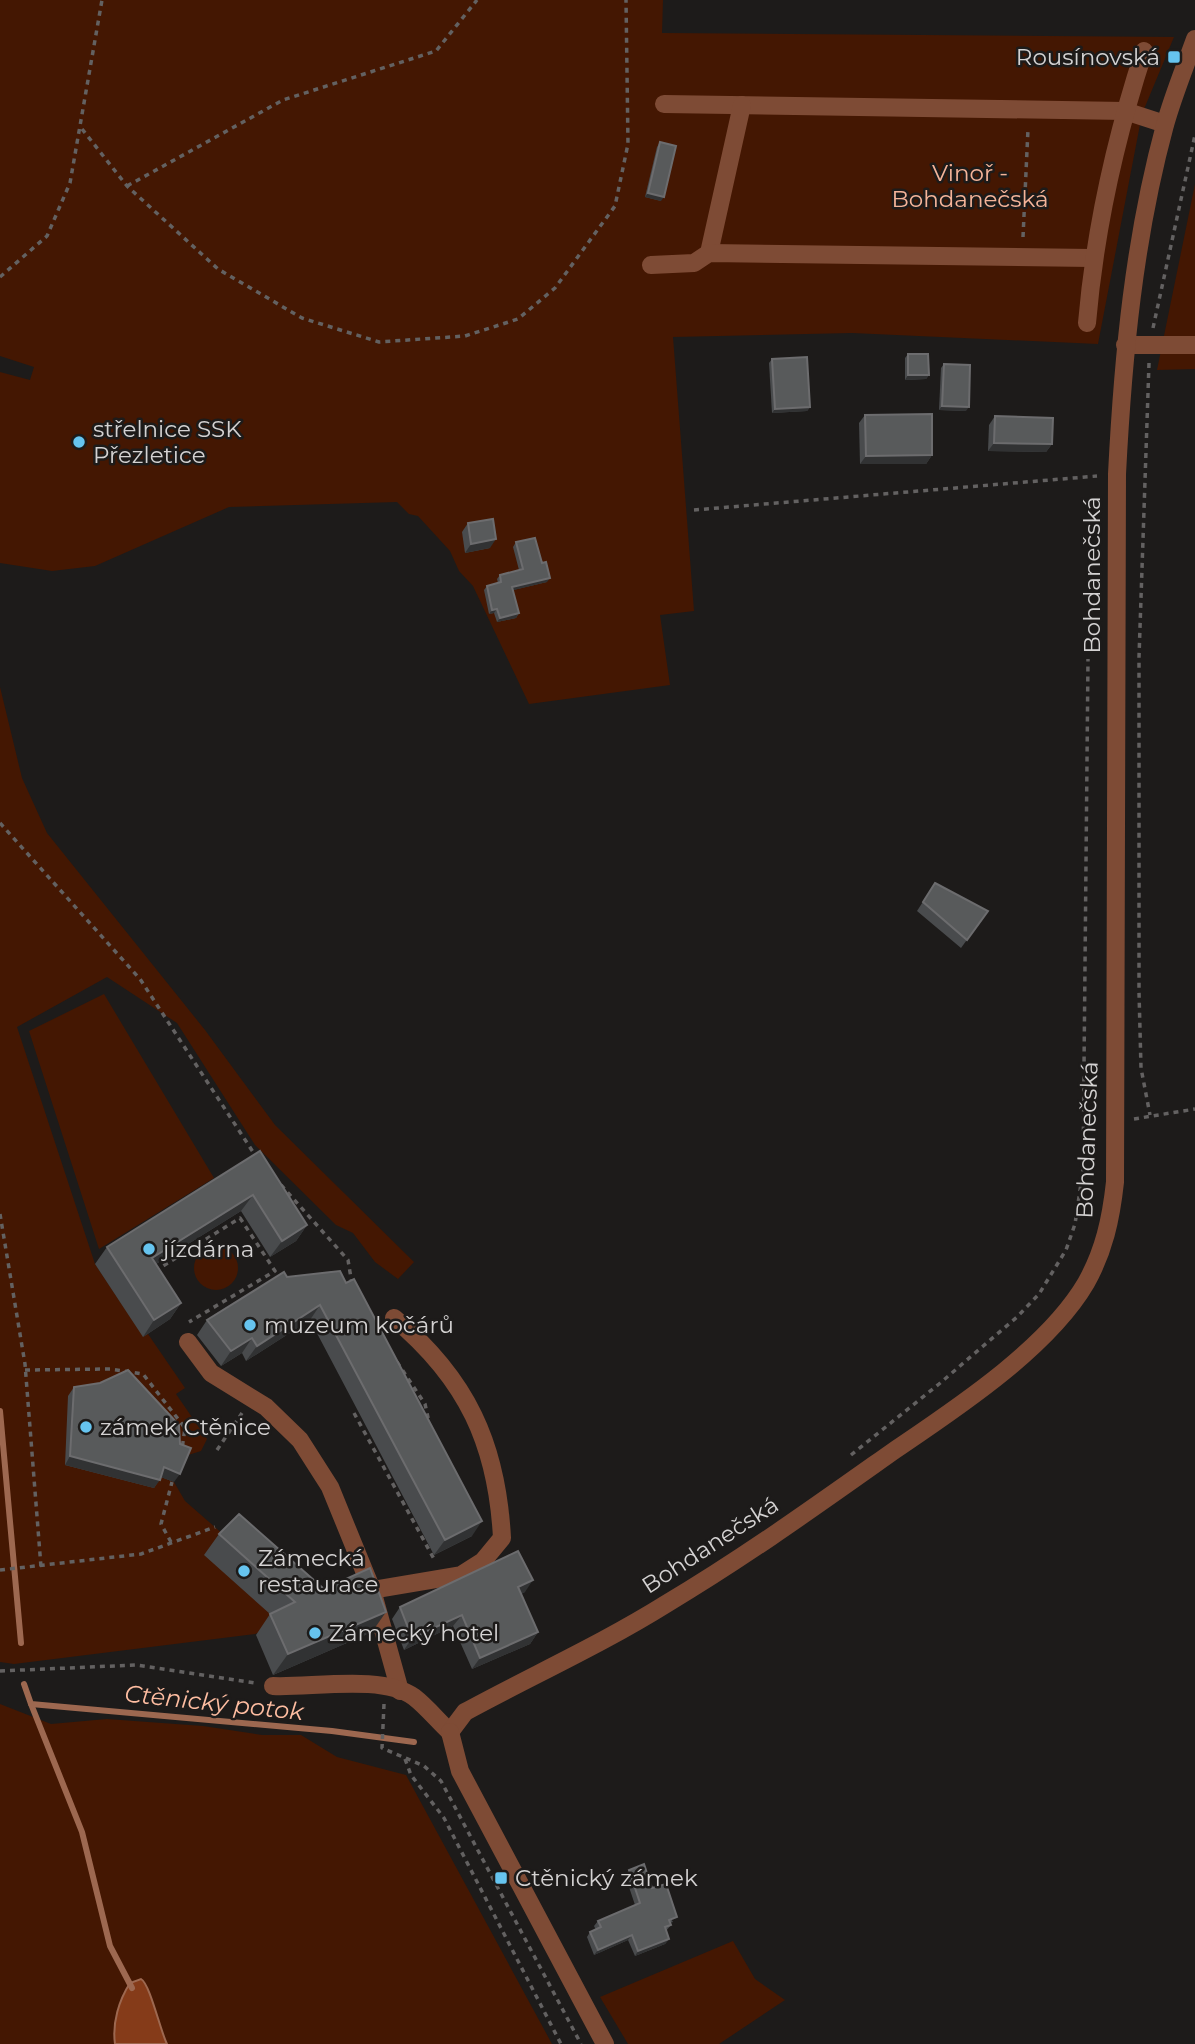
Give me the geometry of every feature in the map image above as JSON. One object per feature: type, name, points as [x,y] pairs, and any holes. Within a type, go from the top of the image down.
[{"type":"street","name":"Bohdanečská","points":[[450,1732],[465,1712],[664,1606],[747,1553],[940,1419],[1017,1359],[1070,1304],[1085,1284],[1101,1251],[1111,1220],[1115,1123],[1117,474],[1125,345],[1136,258],[1165,124],[1195,39]]},
{"type":"street","points":[[1087,323],[1092,258],[1125,111],[1144,51]]},
{"type":"street","points":[[664,104],[1125,111],[1165,124]]},
{"type":"street","points":[[709,253],[742,105]]},
{"type":"street","points":[[651,265],[694,263],[709,253],[1092,258]]},
{"type":"street","points":[[1125,345],[1195,345]]},
{"type":"street","points":[[372,1590],[461,1575],[483,1561],[502,1538],[489,1455],[468,1400],[430,1348],[394,1318]]},
{"type":"street","points":[[188,1342],[211,1373],[266,1407],[300,1440],[330,1487],[372,1590],[393,1689]]},
{"type":"street","points":[[273,1686],[343,1684],[393,1689],[413,1696],[450,1732],[460,1771],[604,2044]]},
{"type":"path","points":[[0,277],[47,236],[70,183],[82,130],[102,0]]},
{"type":"path","points":[[127,187],[283,100],[436,51],[477,0]]},
{"type":"path","points":[[82,130],[127,187],[218,269],[302,318],[379,342],[465,336],[518,318],[555,288],[615,206],[628,144],[626,0]]},
{"type":"path","points":[[1022,257],[1029,109]]},
{"type":"path","points":[[1150,1115],[1141,1068],[1139,992],[1140,620],[1149,345],[1195,135]]},
{"type":"path","points":[[694,510],[1117,474]]},
{"type":"path","points":[[842,1461],[1017,1317],[1054,1273],[1076,1224],[1083,1170],[1088,659]]},
{"type":"path","points":[[0,823],[140,979],[245,1143],[262,1163]]},
{"type":"path","points":[[1115,1123],[1150,1115],[1195,1110]]},
{"type":"path","points":[[279,1182],[348,1260],[349,1279],[354,1290]]},
{"type":"path","points":[[0,1214],[25,1370],[41,1567]]},
{"type":"path","points":[[148,1275],[240,1218],[275,1271],[180,1328],[188,1342]]},
{"type":"path","points":[[394,1359],[402,1366],[425,1404],[431,1434]]},
{"type":"path","points":[[25,1370],[110,1369],[144,1374],[185,1428],[181,1455]]},
{"type":"path","points":[[216,1450],[242,1413]]},
{"type":"path","points":[[355,1413],[437,1564]]},
{"type":"path","points":[[171,1542],[161,1524],[172,1482]]},
{"type":"path","points":[[0,1570],[141,1555],[215,1527]]},
{"type":"path","points":[[0,1671],[136,1665],[273,1686]]},
{"type":"path","points":[[393,1689],[382,1731],[381,1742],[384,1750],[434,1772],[441,1781],[581,2044]]},
{"type":"path","points":[[405,1759],[408,1770],[444,1818],[561,2044]]},
{"type":"green space","name":"Vinoř - Bohdanečská","points":[[0,0],[663,0],[662,33],[1174,37],[1142,114],[1098,344],[852,333],[673,337],[694,611],[660,615],[670,685],[529,704],[473,586],[459,571],[450,551],[418,516],[409,514],[397,502],[229,507],[95,566],[52,571],[0,563],[0,372],[30,380],[34,367],[0,356]]},
{"type":"green space","points":[[1195,184],[1195,369],[1157,370]]},
{"type":"green space","points":[[0,687],[22,778],[47,833],[205,1030],[275,1125],[414,1262],[398,1279],[375,1262],[353,1233],[336,1225],[255,1145],[177,1023],[107,977],[17,1027],[95,1264],[143,1336],[148,1334],[185,1388],[176,1394],[207,1439],[201,1451],[185,1456],[158,1476],[174,1482],[185,1501],[224,1535],[281,1623],[255,1634],[14,1664],[0,1662]]},
{"type":"green space","points":[[104,994],[214,1178],[99,1249],[29,1031]]},
{"type":"green space","points":[[216,1246],[225,1247],[232,1252],[237,1259],[237,1277],[232,1284],[225,1289],[216,1290],[207,1289],[200,1284],[195,1277],[194,1268],[195,1259],[200,1252],[207,1247]]},
{"type":"green space","points":[[0,1704],[51,1724],[107,1719],[203,1726],[262,1735],[301,1735],[337,1757],[406,1775],[552,2044],[0,2044]]},
{"type":"green space","points":[[733,1941],[755,1979],[785,2000],[719,2044],[628,2044],[600,1997]]},
{"type":"shaded area","points":[[141,1979],[148,1989],[167,2044],[115,2044],[117,2012],[123,1997],[130,1983]]},
{"type":"building","points":[[660,142],[676,146],[664,197],[648,193]]},
{"type":"building","points":[[908,354],[928,354],[929,375],[908,375]]},
{"type":"building","points":[[807,357],[810,407],[775,409],[772,359]]},
{"type":"building","points":[[944,364],[970,365],[969,407],[942,406]]},
{"type":"building","points":[[932,414],[932,455],[866,456],[865,415]]},
{"type":"building","points":[[995,416],[1053,418],[1052,444],[994,443]]},
{"type":"building","points":[[493,519],[496,539],[471,544],[468,523]]},
{"type":"building","points":[[535,538],[542,563],[546,562],[550,578],[512,587],[519,613],[500,618],[497,609],[492,610],[487,586],[501,582],[500,575],[523,569],[516,542]]},
{"type":"building","points":[[935,883],[988,911],[967,940],[923,902]]},
{"type":"building","name":"jízdárna","points":[[260,1151],[307,1225],[282,1241],[253,1195],[152,1258],[181,1303],[154,1320],[107,1247]]},
{"type":"building","points":[[340,1271],[346,1283],[354,1279],[482,1521],[445,1540],[320,1305],[257,1346],[252,1338],[231,1351],[207,1320],[284,1272],[287,1277]]},
{"type":"building","name":"zámek Ctěnice","points":[[128,1370],[179,1425],[180,1444],[191,1448],[180,1474],[164,1467],[160,1480],[70,1456],[74,1387],[100,1383]]},
{"type":"building","points":[[239,1514],[324,1589],[370,1568],[386,1612],[288,1654],[270,1614],[295,1602],[219,1534]]},
{"type":"building","points":[[518,1551],[533,1580],[518,1587],[538,1632],[480,1658],[462,1615],[412,1638],[400,1607]]},
{"type":"building","points":[[644,1864],[652,1888],[666,1884],[677,1917],[669,1920],[671,1925],[665,1927],[669,1939],[638,1951],[632,1935],[598,1950],[590,1932],[601,1927],[598,1921],[640,1903],[629,1870]]},
{"type":"waterway","name":"Ctěnický potok","points":[[0,1411],[21,1643]]},
{"type":"waterway","name":"Ctěnický potok","points":[[24,1684],[31,1704],[332,1731],[414,1742]]},
{"type":"waterway","points":[[31,1704],[82,1832],[110,1946],[132,1988]]},
{"type":"place","name":"Rousínovská","points":[[1174,57]]},
{"type":"place","name":"střelnice SSK Přezletice","points":[[79,442]]},
{"type":"place","name":"jízdárna","points":[[149,1249]]},
{"type":"place","name":"muzeum kočárů","points":[[250,1325]]},
{"type":"place","name":"zámek Ctěnice","points":[[86,1427]]},
{"type":"place","name":"Zámecká restaurace","points":[[244,1571]]},
{"type":"place","name":"Zámecký hotel","points":[[315,1633]]},
{"type":"place","name":"Ctěnický zámek","points":[[501,1878]]}]
